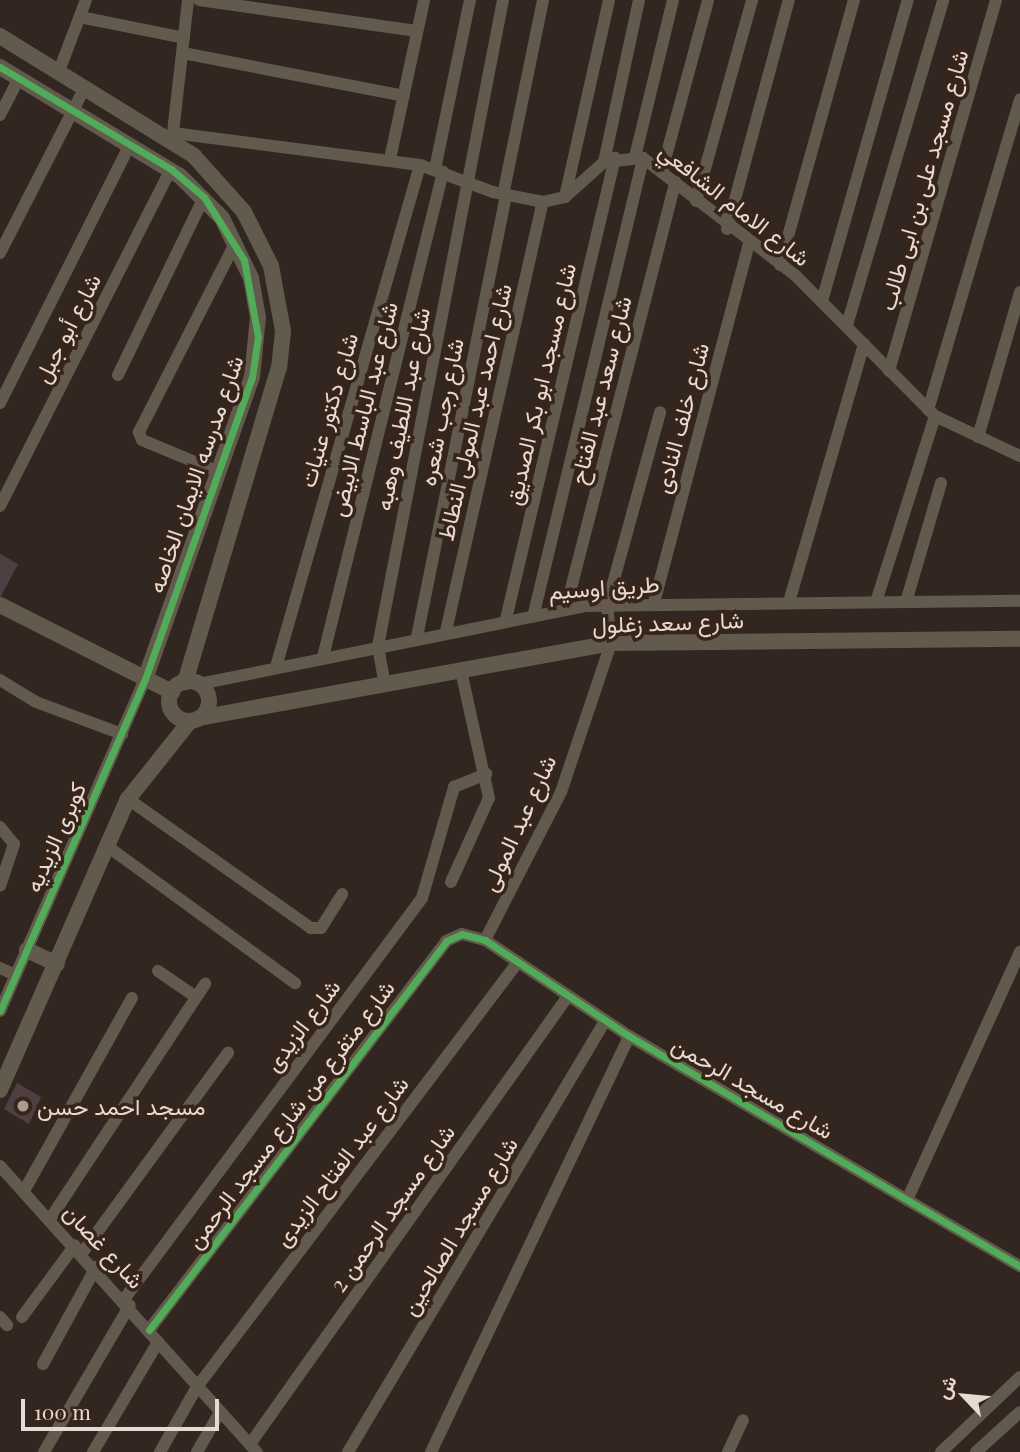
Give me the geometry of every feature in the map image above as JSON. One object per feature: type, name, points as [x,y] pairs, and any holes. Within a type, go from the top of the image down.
[{"type":"street","points":[[59,71],[86,0]]},
{"type":"street","points":[[417,31],[271,6],[188,0],[173,137],[390,159],[439,170],[505,195],[543,202],[565,197],[610,160]]},
{"type":"street","points":[[390,159],[424,0]]},
{"type":"street","name":"شارع عبد الباسط الابيض","points":[[323,657],[439,170],[470,0]]},
{"type":"street","name":"شارع عبد اللطيف وهبه","points":[[378,646],[503,0]]},
{"type":"street","name":"شارع رجب شعره","points":[[417,638],[543,0]]},
{"type":"street","points":[[565,197],[609,0]]},
{"type":"street","name":"شارع مسجد ابو بكر الصديق","points":[[506,619],[610,160],[639,0]]},
{"type":"street","points":[[534,613],[673,0]]},
{"type":"street","points":[[662,171],[708,0]]},
{"type":"street","points":[[696,201],[752,0]]},
{"type":"street","points":[[727,229],[789,0]]},
{"type":"street","points":[[780,265],[854,0]]},
{"type":"street","points":[[822,301],[908,0]]},
{"type":"street","points":[[847,325],[943,0]]},
{"type":"street","name":"شارع مسجد على بن ابى طالب","points":[[890,371],[996,0]]},
{"type":"street","points":[[80,18],[184,38]]},
{"type":"street","name":"شارع مدرسه الايمان الخاصه","points":[[0,36],[173,137],[194,156],[250,221],[271,266],[281,309],[279,367],[186,686]]},
{"type":"street","points":[[183,53],[404,96]]},
{"type":"street","name":"شارع مدرسه الايمان الخاصه","points":[[0,67],[175,172],[204,197],[236,242],[251,278],[258,337],[252,377],[145,679]]},
{"type":"street","points":[[0,115],[19,78]]},
{"type":"street","points":[[0,253],[85,87]]},
{"type":"street","points":[[876,602],[1020,99]]},
{"type":"street","points":[[0,403],[130,145]]},
{"type":"street","points":[[175,172],[194,156]]},
{"type":"street","name":"شارع الامام الشافعي","points":[[610,160],[639,158],[662,171],[727,229],[780,265],[822,301],[932,413],[1020,456]]},
{"type":"street","name":"شارع دكتور عنيات","points":[[276,667],[420,165]]},
{"type":"street","name":"شارع أبو جبل","points":[[0,506],[175,172]]},
{"type":"street","name":"شارع سعد عبد الفتاح","points":[[566,608],[676,183]]},
{"type":"street","points":[[118,375],[204,197]]},
{"type":"street","name":"شارع احمد عبد المولى النطاط","points":[[446,631],[543,202]]},
{"type":"street","points":[[219,472],[142,440],[139,432],[236,242]]},
{"type":"street","name":"شارع خلف النادى","points":[[654,603],[749,244]]},
{"type":"street","points":[[978,437],[1020,292]]},
{"type":"street","points":[[789,602],[864,344]]},
{"type":"street","points":[[611,643],[607,605],[660,412]]},
{"type":"street","points":[[906,602],[942,483]]},
{"type":"street","points":[[212,491],[240,500]]},
{"type":"street","name":"طريق اوسيم","points":[[186,686],[566,608],[654,603],[1020,601]]},
{"type":"street","points":[[0,605],[145,679],[186,686],[209,700],[128,799],[0,1090]]},
{"type":"street","name":"شارع سعد زغلول","points":[[194,720],[611,643],[1020,639]]},
{"type":"street","name":"شارع عبد المولى","points":[[485,940],[561,792],[611,643]]},
{"type":"street","points":[[378,646],[386,686]]},
{"type":"street","points":[[452,881],[487,806],[485,774],[461,671]]},
{"type":"street","name":"كوبرى الزيديه","points":[[0,1011],[145,679]]},
{"type":"street","points":[[0,680],[36,702],[122,734]]},
{"type":"street","points":[[186,686],[174,714],[194,720]]},
{"type":"street","name":"شارع الزيدى","points":[[44,1452],[127,1301],[422,898],[454,788],[485,774]]},
{"type":"street","points":[[128,799],[311,928],[321,928],[342,894]]},
{"type":"street","points":[[0,827],[14,844],[0,886]]},
{"type":"street","points":[[107,846],[295,982]]},
{"type":"street","name":"شارع مسجد الرحمن","points":[[470,935],[485,940],[629,1036],[1020,1266]]},
{"type":"street","name":"شارع متفرع من شارع مسجد الرحمن","points":[[149,1330],[446,941],[470,935]]},
{"type":"street","points":[[27,950],[57,964]]},
{"type":"street","points":[[907,1199],[1020,952]]},
{"type":"street","name":"شارع عبد الفتاح الزيدى","points":[[160,1452],[197,1387],[518,962]]},
{"type":"street","points":[[0,968],[16,975]]},
{"type":"street","points":[[158,971],[196,997]]},
{"type":"street","points":[[50,1219],[205,984]]},
{"type":"street","name":"شارع مسجد الرحمن 2","points":[[254,1450],[569,996]]},
{"type":"street","points":[[24,1191],[132,998]]},
{"type":"street","name":"شارع مسجد الصالحين","points":[[348,1452],[605,1021]]},
{"type":"street","points":[[431,1452],[629,1036]]},
{"type":"street","points":[[22,1317],[78,1249],[228,1053]]},
{"type":"street","name":"شارع غصان","points":[[0,1166],[127,1301],[158,1342],[254,1450]]},
{"type":"street","points":[[43,1364],[96,1267]]},
{"type":"street","points":[[93,1452],[158,1342]]},
{"type":"street","points":[[942,1452],[1020,1377]]},
{"type":"street","points":[[197,1452],[220,1412]]},
{"type":"street","points":[[976,1452],[1020,1412]]},
{"type":"street","points":[[728,1452],[743,1420]]},
{"type":"building","points":[[0,554],[18,564],[0,598]]},
{"type":"building","name":"مسجد احمد حسن","points":[[17,1083],[41,1097],[29,1124],[4,1109]]},
{"type":"cycle path","points":[[0,67],[171,169],[204,197],[244,260],[258,337],[252,377],[145,679],[0,1011]]},
{"type":"cycle path","points":[[149,1330],[446,941],[462,934],[485,940],[629,1036],[1020,1266]]},
{"type":"place","name":"مسجد احمد حسن","points":[[23,1106]]}]
